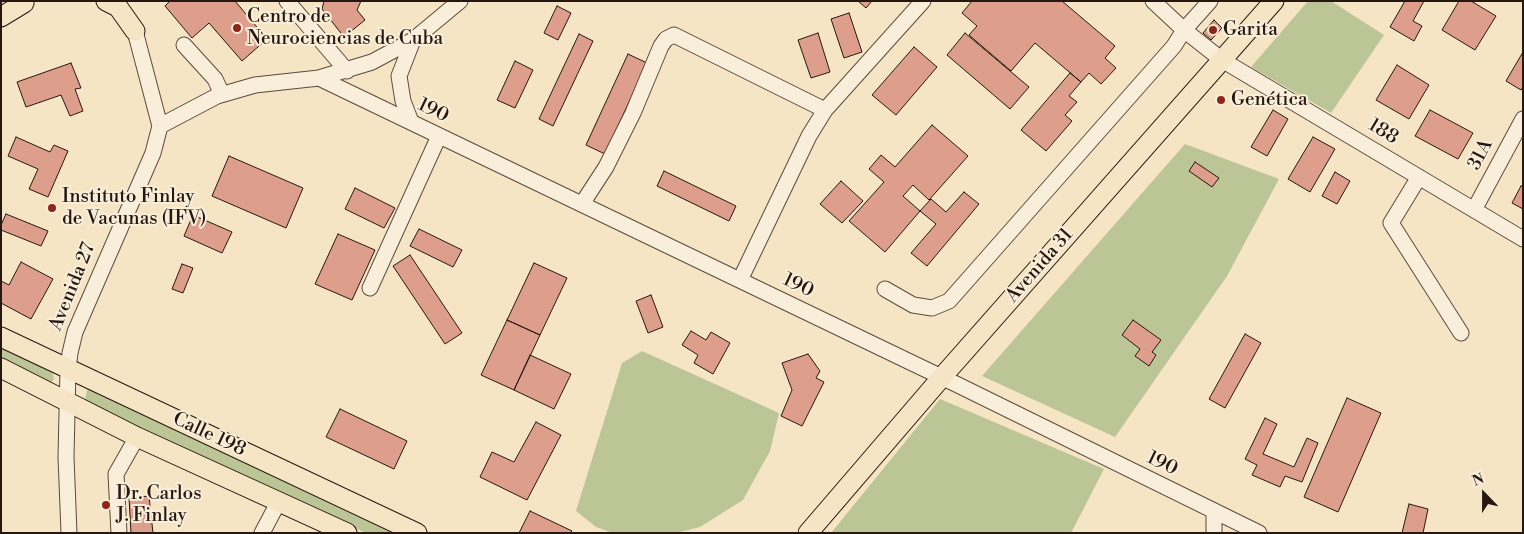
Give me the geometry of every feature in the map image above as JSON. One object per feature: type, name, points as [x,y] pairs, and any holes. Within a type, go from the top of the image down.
[{"type":"main road","points":[[2,1],[25,2]]},
{"type":"main road","points":[[106,1],[118,7],[135,31]]},
{"type":"main road","points":[[128,1],[135,31]]},
{"type":"main road","name":"Avenida 31","points":[[808,533],[1274,1]]},
{"type":"main road","points":[[1,17],[25,2]]},
{"type":"main road","name":"Calle 198","points":[[1,337],[417,533]]},
{"type":"main road","name":"Calle 198","points":[[1,368],[137,437],[347,533]]},
{"type":"street","points":[[287,1],[347,70]]},
{"type":"street","points":[[135,31],[160,126],[222,94],[255,85],[319,78],[372,62],[413,40],[460,1]]},
{"type":"street","points":[[740,280],[809,136],[825,110],[923,1]]},
{"type":"street","name":"188","points":[[1153,1],[1184,30],[1222,60],[1523,239]]},
{"type":"street","points":[[885,289],[913,305],[932,308],[949,301],[1174,46],[1184,30],[1210,1]]},
{"type":"street","points":[[582,204],[606,167],[633,112],[660,46],[666,39],[674,35],[825,110]]},
{"type":"street","points":[[411,122],[402,101],[399,76],[413,40]]},
{"type":"street","points":[[184,44],[215,79],[222,94]]},
{"type":"street","name":"190","points":[[319,78],[740,280],[1259,533]]},
{"type":"street","name":"31A","points":[[1474,210],[1523,119]]},
{"type":"street","name":"Avenida 27","points":[[69,533],[66,457],[70,353],[75,332],[153,154],[160,126]]},
{"type":"street","points":[[370,288],[439,136]]},
{"type":"street","points":[[1418,177],[1391,223],[1461,333]]},
{"type":"street","points":[[119,533],[116,474],[137,437]]},
{"type":"street","points":[[262,533],[279,501]]},
{"type":"street","points":[[1214,512],[1214,533]]},
{"type":"green space","points":[[1308,1],[1331,1],[1384,35],[1331,113],[1251,67]]},
{"type":"green space","points":[[1185,144],[1279,179],[1227,276],[1115,437],[982,376]]},
{"type":"green space","points":[[1,346],[52,371],[54,379],[46,385],[1,362]]},
{"type":"green space","points":[[642,351],[779,413],[770,451],[743,500],[700,527],[676,533],[613,533],[596,527],[576,511],[622,363]]},
{"type":"green space","points":[[88,388],[400,533],[366,533],[92,406],[85,400]]},
{"type":"green space","points":[[940,399],[1104,469],[1071,533],[831,533]]},
{"type":"building","name":"Centro de Neurociencias de Cuba","points":[[170,1],[235,1],[267,39],[242,61],[209,23],[192,38],[165,6]]},
{"type":"building","points":[[324,1],[361,1],[357,10],[365,20],[344,37],[322,9]]},
{"type":"building","points":[[858,1],[872,1],[866,8]]},
{"type":"building","points":[[972,1],[1062,1],[1115,46],[1105,58],[1116,68],[1101,84],[1089,73],[1081,82],[1035,43],[1011,71],[969,35],[977,26],[962,13]]},
{"type":"building","points":[[1405,1],[1424,1],[1413,21],[1422,26],[1414,41],[1390,27]]},
{"type":"building","points":[[1459,1],[1471,1],[1496,16],[1475,50],[1442,30]]},
{"type":"building","points":[[557,6],[571,13],[558,40],[544,33]]},
{"type":"building","points":[[849,13],[862,52],[844,58],[831,19]]},
{"type":"building","name":"Garita","points":[[1214,20],[1222,28],[1211,40],[1203,33]]},
{"type":"building","points":[[818,33],[830,72],[811,78],[798,40]]},
{"type":"building","points":[[965,33],[1029,87],[1010,109],[947,55]]},
{"type":"building","points":[[579,34],[593,41],[553,126],[539,119]]},
{"type":"building","points":[[914,47],[937,67],[896,115],[872,95]]},
{"type":"building","points":[[1523,52],[1523,87],[1521,90],[1506,81]]},
{"type":"building","points":[[628,54],[647,63],[605,154],[586,145]]},
{"type":"building","points":[[515,61],[533,70],[515,108],[497,100]]},
{"type":"building","points":[[71,63],[81,88],[75,89],[83,111],[70,116],[61,95],[26,107],[17,82]]},
{"type":"building","points":[[1397,65],[1429,85],[1409,119],[1376,100]]},
{"type":"building","points":[[1070,73],[1081,82],[1069,96],[1077,102],[1065,115],[1072,121],[1046,151],[1021,130]]},
{"type":"building","points":[[1273,110],[1288,119],[1267,156],[1251,147]]},
{"type":"building","points":[[1430,110],[1473,133],[1458,159],[1415,136]]},
{"type":"building","points":[[932,125],[968,156],[929,200],[913,185],[903,196],[920,211],[885,252],[849,221],[884,182],[869,169],[881,155],[895,167]]},
{"type":"building","points":[[16,137],[50,152],[54,145],[68,151],[48,197],[29,189],[38,169],[8,156]]},
{"type":"building","points":[[1313,137],[1335,149],[1310,192],[1288,179]]},
{"type":"building","points":[[229,156],[303,188],[286,228],[212,196]]},
{"type":"building","points":[[1195,162],[1219,178],[1212,187],[1189,171]]},
{"type":"building","points":[[664,171],[736,206],[729,221],[657,186]]},
{"type":"building","points":[[1335,172],[1350,181],[1337,204],[1322,196]]},
{"type":"building","points":[[841,181],[863,201],[842,223],[820,204]]},
{"type":"building","points":[[1521,186],[1523,186],[1523,209],[1512,203]]},
{"type":"building","points":[[355,188],[395,208],[384,228],[345,209]]},
{"type":"building","points":[[964,192],[979,204],[927,266],[911,253],[936,224],[920,211],[931,199],[946,212]]},
{"type":"building","points":[[6,214],[48,231],[41,246],[1,230]]},
{"type":"building","points":[[193,215],[232,232],[222,253],[184,236]]},
{"type":"building","points":[[419,229],[462,250],[453,267],[410,246]]},
{"type":"building","points":[[338,234],[375,250],[352,300],[315,284]]},
{"type":"building","points":[[410,255],[462,333],[445,344],[393,266]]},
{"type":"building","points":[[21,262],[53,279],[31,319],[1,303],[1,281],[9,285]]},
{"type":"building","points":[[534,263],[567,278],[540,335],[507,320]]},
{"type":"building","points":[[182,264],[193,268],[183,293],[172,289]]},
{"type":"building","points":[[651,295],[663,327],[648,333],[636,301]]},
{"type":"building","points":[[507,320],[540,335],[514,390],[481,375]]},
{"type":"building","points":[[1133,320],[1161,340],[1152,352],[1156,355],[1149,366],[1135,356],[1140,349],[1122,335]]},
{"type":"building","points":[[691,331],[706,340],[711,332],[730,343],[713,374],[694,363],[698,355],[682,345]]},
{"type":"building","points":[[1245,334],[1261,343],[1225,408],[1209,399]]},
{"type":"building","points":[[808,354],[820,371],[816,378],[824,382],[802,426],[781,416],[792,390],[782,363]]},
{"type":"building","points":[[530,355],[571,374],[554,409],[514,390]]},
{"type":"building","points":[[1347,398],[1381,413],[1338,512],[1304,497]]},
{"type":"building","points":[[340,409],[407,441],[394,469],[326,437]]},
{"type":"building","points":[[1265,418],[1277,424],[1263,454],[1294,467],[1307,438],[1318,443],[1302,482],[1285,476],[1280,487],[1252,475],[1257,465],[1245,459]]},
{"type":"building","points":[[536,422],[561,435],[527,500],[480,477],[492,452],[514,462]]},
{"type":"building","points":[[149,496],[153,533],[131,533],[129,498]]},
{"type":"building","points":[[1409,504],[1428,509],[1423,533],[1402,533]]},
{"type":"building","points":[[530,511],[572,531],[570,533],[519,533]]},
{"type":"place","name":"Centro de Neurociencias de Cuba","points":[[237,28]]},
{"type":"place","name":"Garita","points":[[1213,30]]},
{"type":"place","name":"Genética","points":[[1221,100]]},
{"type":"place","name":"Instituto Finlay de Vacunas (IFV)","points":[[52,208]]},
{"type":"place","name":"Dr. Carlos J. Finlay","points":[[106,505]]}]
